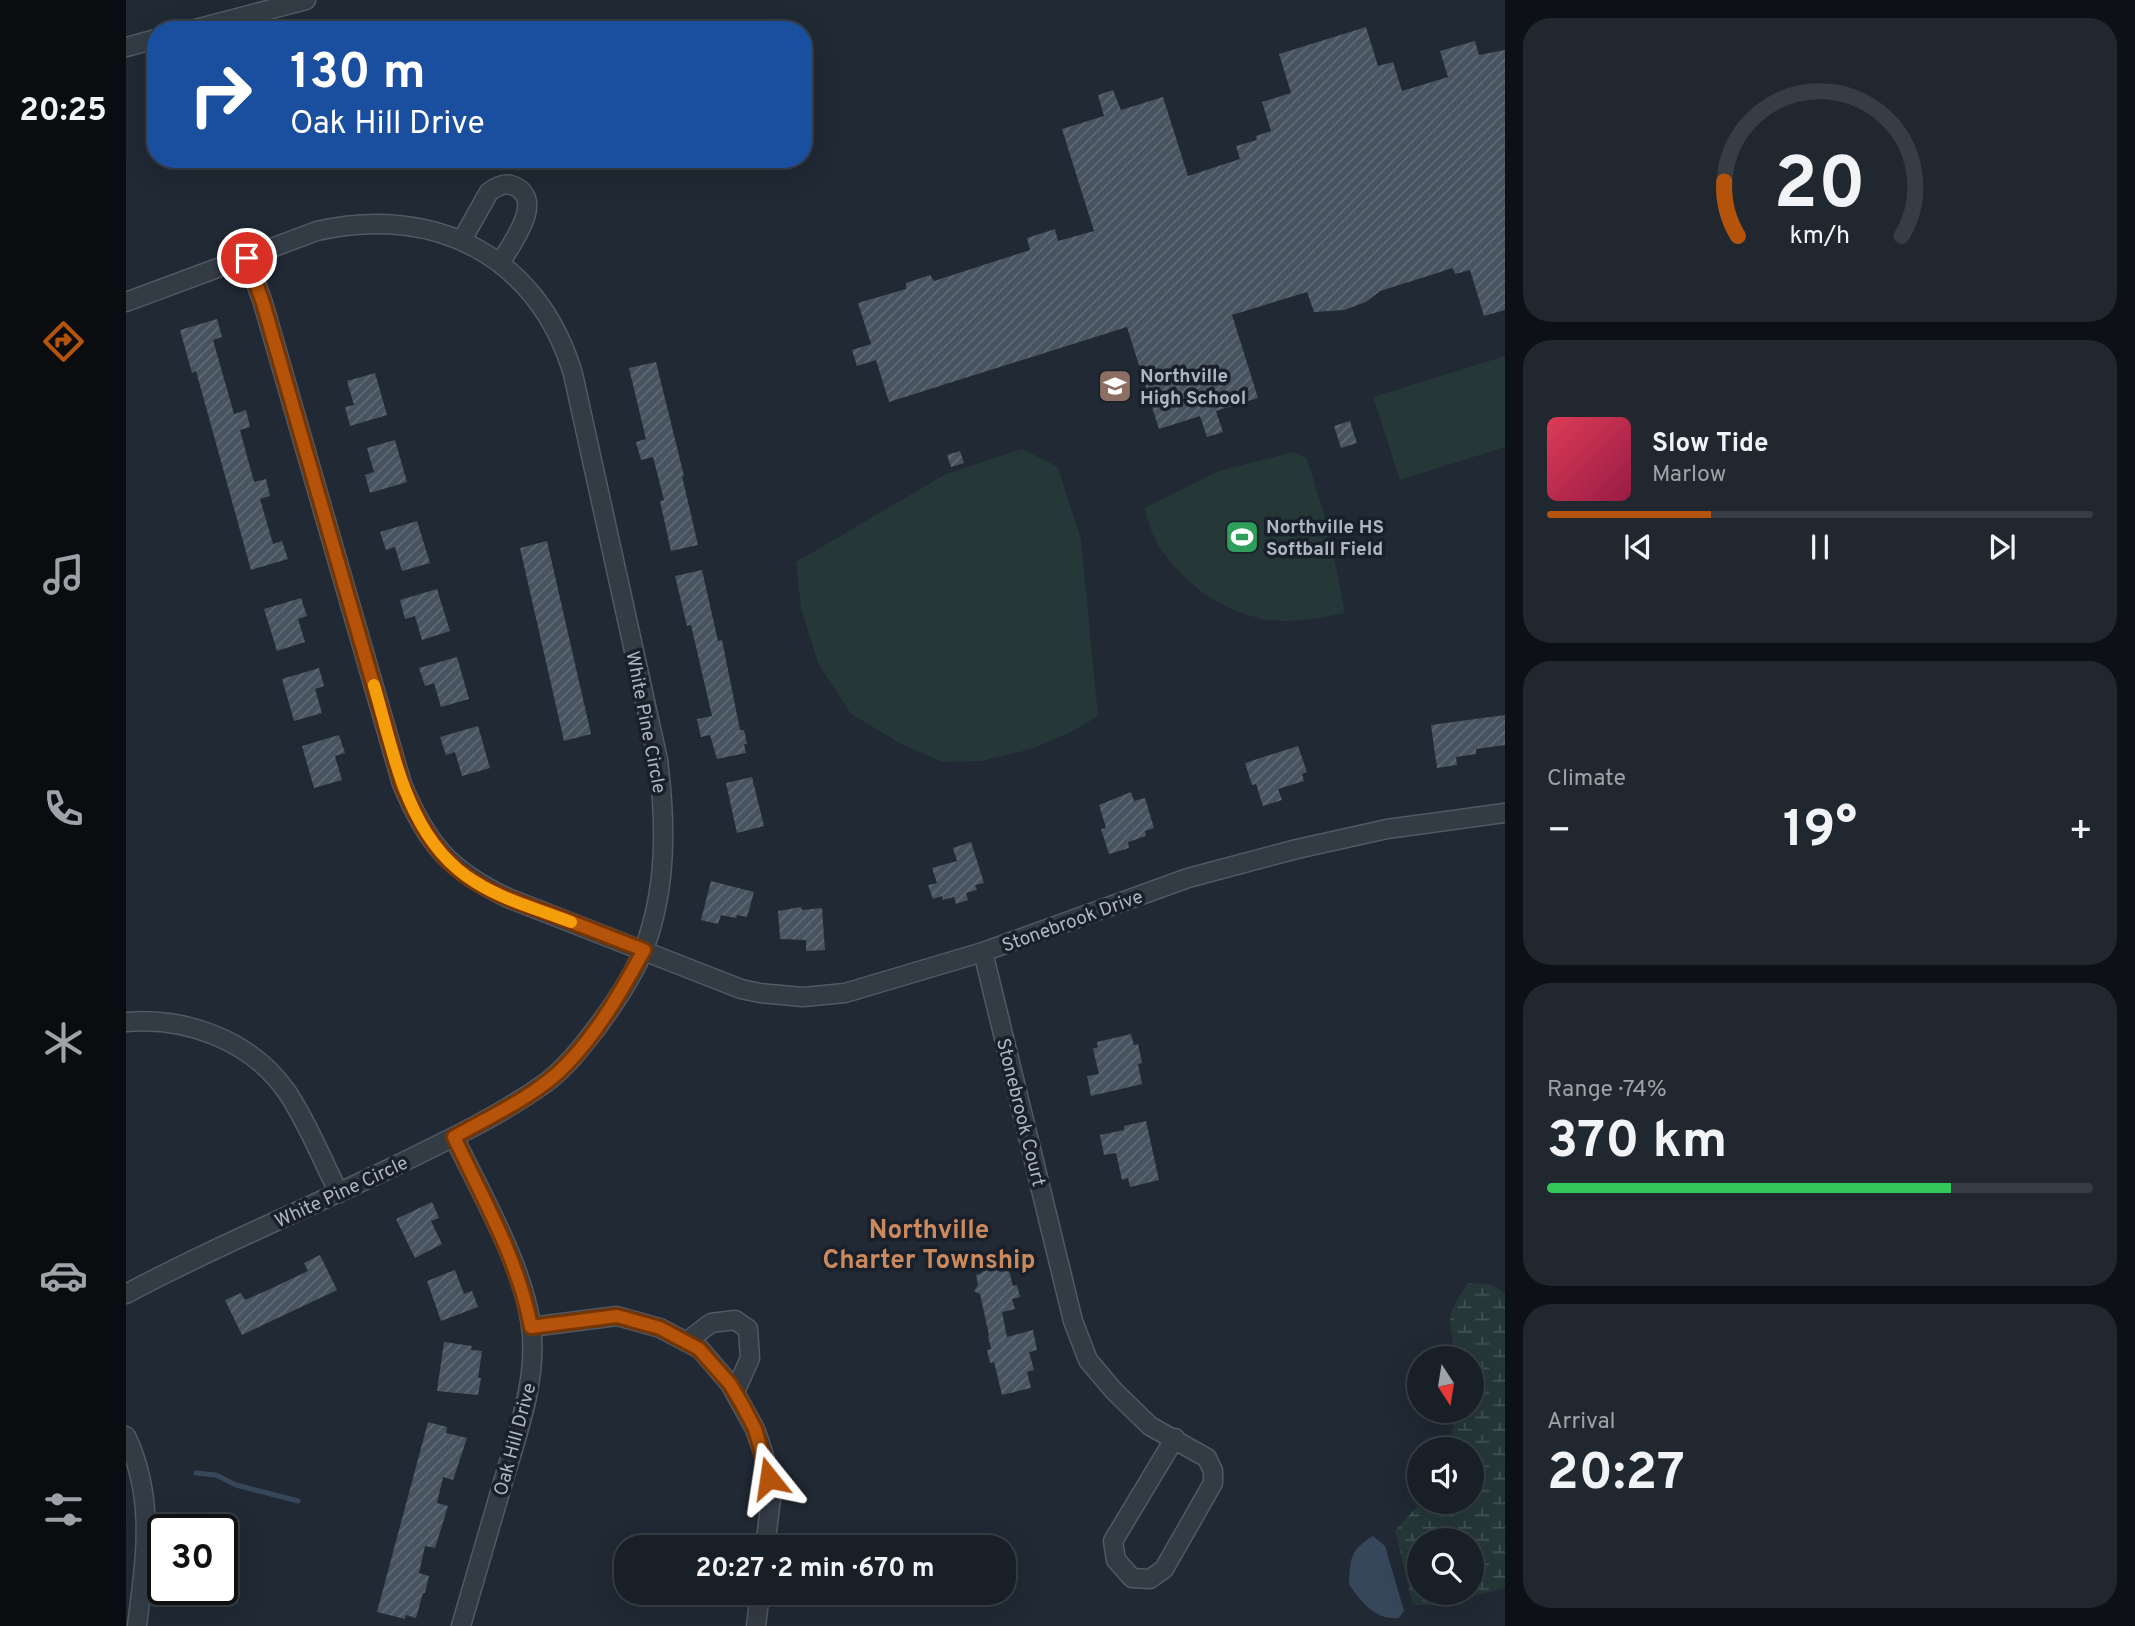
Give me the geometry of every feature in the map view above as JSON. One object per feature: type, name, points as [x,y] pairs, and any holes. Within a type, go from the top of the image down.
[{"type":"street","points":[[226,21],[306,0]]},
{"type":"street","points":[[126,47],[147,41]]},
{"type":"street","points":[[462,240],[489,192],[506,185],[517,187],[526,198],[526,217],[501,262]]},
{"type":"street","name":"White Pine Circle","points":[[126,302],[317,231],[370,223],[409,225],[462,240],[501,262],[537,302],[553,327],[569,362],[656,750],[663,802],[664,845],[659,888],[644,950],[614,1004],[566,1065],[544,1084],[454,1137],[126,1294]]},
{"type":"street","name":"Stonebrook Drive","points":[[247,258],[263,303],[402,784],[420,824],[441,852],[456,868],[477,883],[508,898],[741,989],[803,997],[845,993],[983,952],[1188,878],[1297,849],[1387,829],[1505,813]]},
{"type":"street","name":"Stonebrook Court","points":[[983,952],[1073,1321],[1088,1360],[1114,1391],[1150,1426],[1175,1438],[1207,1458],[1213,1471],[1213,1483],[1164,1569],[1150,1579],[1132,1578],[1116,1560],[1113,1541],[1175,1438]]},
{"type":"street","points":[[126,1022],[163,1021],[192,1027],[216,1035],[264,1067],[285,1090],[298,1111],[339,1193]]},
{"type":"street","name":"Oak Hill Drive","points":[[454,1137],[511,1258],[531,1327],[532,1364],[527,1402],[461,1626]]},
{"type":"street","points":[[531,1327],[617,1316],[660,1328],[699,1349],[735,1392],[755,1429],[769,1478],[771,1499],[766,1535]]},
{"type":"street","points":[[686,1342],[711,1323],[735,1320],[748,1329],[750,1358],[735,1392]]},
{"type":"street","points":[[126,1436],[140,1477],[148,1535],[137,1626]]},
{"type":"street","points":[[756,1626],[758,1605]]},
{"type":"green space","points":[[1505,356],[1505,447],[1400,480],[1373,397]]},
{"type":"green space","points":[[1022,449],[1058,467],[1081,540],[1098,716],[1073,731],[1032,749],[982,761],[943,762],[903,745],[851,714],[819,665],[801,609],[796,562],[944,475]]},
{"type":"green space","name":"Northville HS Softball Field","points":[[1294,452],[1307,458],[1329,531],[1345,613],[1286,621],[1247,615],[1212,598],[1181,574],[1157,543],[1144,508],[1219,471]]},
{"type":"green space","points":[[1468,1283],[1490,1284],[1505,1293],[1505,1588],[1484,1593],[1484,1528],[1407,1528],[1407,1580],[1395,1531],[1410,1514],[1484,1514],[1484,1437],[1451,1437],[1454,1423],[1484,1423],[1484,1346],[1454,1346],[1450,1319],[1455,1303]]},
{"type":"water","points":[[1373,1536],[1385,1546],[1404,1611],[1399,1618],[1383,1616],[1370,1609],[1349,1584],[1353,1556],[1360,1546]]},
{"type":"building","points":[[1366,27],[1378,66],[1393,62],[1402,91],[1448,77],[1440,51],[1475,41],[1479,55],[1505,50],[1505,310],[1484,316],[1470,270],[1455,274],[1453,268],[1380,291],[1366,302],[1344,310],[1314,312],[1307,292],[1232,315],[1258,398],[1216,411],[1223,432],[1207,437],[1200,416],[1159,429],[1127,327],[889,402],[876,360],[857,366],[852,350],[871,344],[858,303],[906,289],[906,283],[930,275],[934,281],[1030,250],[1027,238],[1055,229],[1058,241],[1094,231],[1062,129],[1104,116],[1098,95],[1113,90],[1121,110],[1163,97],[1188,176],[1240,159],[1236,146],[1257,140],[1256,136],[1271,131],[1262,102],[1291,93],[1279,54]]},
{"type":"building","points":[[217,319],[222,337],[213,340],[234,414],[246,410],[250,427],[240,430],[254,482],[266,479],[270,496],[260,499],[273,544],[282,541],[288,559],[251,570],[196,371],[192,373],[180,330]]},
{"type":"building","points":[[656,362],[698,545],[671,551],[660,501],[664,500],[653,457],[641,460],[636,442],[646,439],[629,368]]},
{"type":"building","points":[[375,373],[387,415],[350,426],[345,407],[354,405],[347,381]]},
{"type":"building","points":[[1350,421],[1357,443],[1341,448],[1334,426]]},
{"type":"building","points":[[395,440],[407,482],[370,493],[365,475],[374,472],[367,448]]},
{"type":"building","points":[[960,451],[964,463],[951,467],[947,455]]},
{"type":"building","points":[[417,521],[430,563],[402,571],[395,547],[386,550],[380,532]]},
{"type":"building","points":[[547,541],[591,734],[564,741],[520,548]]},
{"type":"building","points":[[702,570],[718,641],[722,640],[740,730],[744,730],[747,744],[744,744],[746,753],[717,759],[710,735],[701,737],[697,719],[712,716],[691,625],[687,626],[675,576]]},
{"type":"building","points":[[437,589],[450,631],[422,640],[415,616],[405,619],[400,600]]},
{"type":"building","points":[[301,598],[307,616],[298,619],[305,642],[277,651],[264,609]]},
{"type":"building","points":[[457,657],[469,699],[441,707],[434,683],[425,686],[419,668]]},
{"type":"building","points":[[319,668],[324,686],[315,689],[322,713],[294,721],[282,679]]},
{"type":"building","points":[[1505,715],[1505,745],[1476,749],[1476,754],[1456,757],[1457,765],[1437,768],[1431,725]]},
{"type":"building","points":[[478,726],[490,768],[462,776],[455,752],[446,755],[440,737]]},
{"type":"building","points":[[339,735],[345,753],[335,756],[342,780],[314,788],[302,746]]},
{"type":"building","points":[[1298,746],[1307,772],[1302,774],[1304,781],[1278,789],[1282,800],[1263,806],[1245,763]]},
{"type":"building","points":[[752,777],[764,826],[737,833],[726,783]]},
{"type":"building","points":[[1131,792],[1134,801],[1145,798],[1154,828],[1145,831],[1146,836],[1128,842],[1129,848],[1109,854],[1101,829],[1106,828],[1099,805]]},
{"type":"building","points":[[971,842],[984,883],[975,885],[977,890],[966,893],[968,900],[956,904],[954,897],[943,900],[942,896],[933,899],[928,885],[937,883],[932,868],[957,861],[953,848]]},
{"type":"building","points":[[711,881],[754,892],[747,917],[721,915],[718,924],[701,920]]},
{"type":"building","points":[[801,907],[802,910],[822,908],[825,950],[806,951],[806,940],[780,939],[778,911]]},
{"type":"building","points":[[1131,1034],[1134,1045],[1138,1044],[1142,1084],[1091,1096],[1087,1076],[1099,1074],[1093,1049],[1098,1047],[1097,1042]]},
{"type":"building","points":[[1146,1121],[1159,1180],[1130,1187],[1128,1178],[1122,1180],[1116,1153],[1104,1155],[1100,1135],[1124,1130],[1124,1126]]},
{"type":"building","points":[[432,1202],[439,1218],[431,1221],[442,1244],[415,1258],[396,1219]]},
{"type":"building","points":[[1004,1252],[1013,1286],[1017,1285],[1020,1297],[1012,1299],[1015,1309],[1002,1312],[1007,1337],[1033,1330],[1037,1350],[1029,1352],[1034,1370],[1027,1372],[1031,1388],[1002,1395],[994,1362],[990,1363],[987,1350],[991,1349],[980,1294],[974,1291],[978,1285],[976,1275],[982,1273],[978,1258]]},
{"type":"building","points":[[320,1255],[337,1290],[242,1335],[225,1300],[241,1293],[245,1300],[268,1290],[308,1271],[304,1263]]},
{"type":"building","points":[[455,1270],[464,1294],[472,1291],[478,1307],[441,1321],[427,1281]]},
{"type":"building","points":[[444,1342],[472,1346],[471,1350],[482,1351],[478,1395],[437,1391]]},
{"type":"building","points":[[428,1422],[447,1427],[446,1433],[467,1438],[453,1480],[443,1477],[437,1503],[448,1506],[435,1548],[425,1546],[419,1573],[429,1576],[425,1593],[416,1618],[406,1615],[405,1619],[377,1612]]},
{"type":"waterway","points":[[196,1473],[216,1475],[236,1485],[298,1501]]},
{"type":"slow traffic","points":[[374,685],[402,784],[426,834],[456,868],[477,883],[571,922]]},
{"type":"place","name":"Northville High School","points":[[1115,386]]},
{"type":"place","name":"Northville HS Softball Field","points":[[1242,537]]},
{"type":"district","name":"Northville Charter Township","points":[[929,1244]]},
{"type":"route","points":[[247,258],[263,303],[402,784],[426,834],[456,868],[477,883],[508,898],[644,950],[614,1004],[566,1065],[544,1084],[454,1137],[511,1258],[527,1305],[531,1327],[617,1316],[660,1328],[699,1349],[730,1384],[743,1406],[755,1429],[769,1478]]}]
